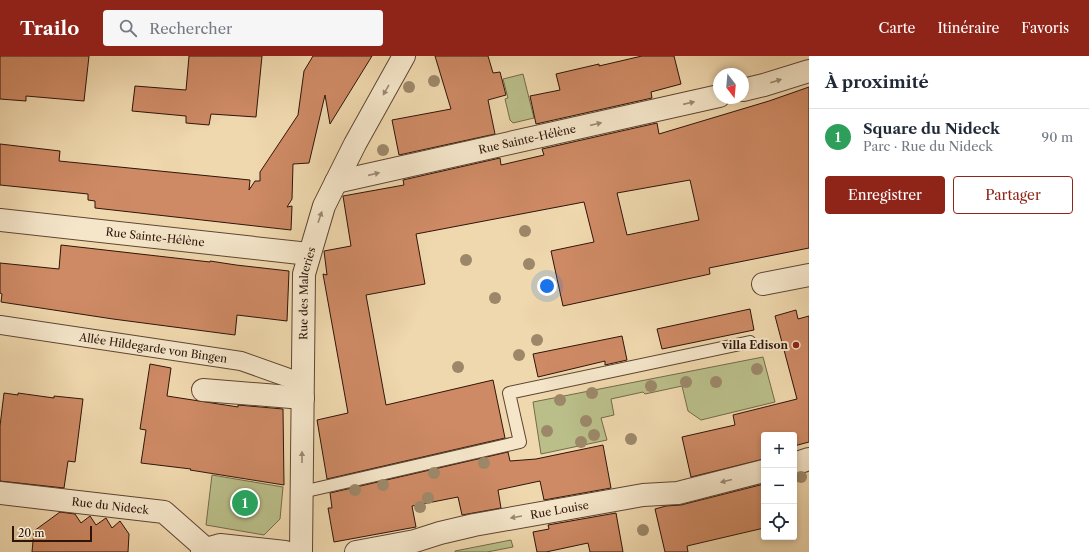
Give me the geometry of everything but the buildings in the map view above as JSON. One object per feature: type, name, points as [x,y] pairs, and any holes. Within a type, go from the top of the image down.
[{"type":"street","name":"Rue des Malteries","points":[[301,552],[304,274],[324,206],[355,144],[404,56]]},
{"type":"street","points":[[749,89],[809,71]]},
{"type":"street","name":"Rue Sainte-Hélène","points":[[336,182],[713,97]]},
{"type":"street","name":"Rue Sainte-Hélène","points":[[0,220],[309,254]]},
{"type":"street","points":[[763,284],[809,275]]},
{"type":"street","name":"Allée Hildegarde von Bingen","points":[[0,325],[241,361],[303,391]]},
{"type":"street","points":[[203,390],[303,391]]},
{"type":"street","points":[[797,463],[809,459]]},
{"type":"street","name":"Rue Louise","points":[[356,552],[414,541],[440,532],[482,523],[643,495],[678,493],[761,472]]},
{"type":"street","name":"Rue du Nideck","points":[[0,493],[164,512],[204,550],[220,545],[284,552]]},
{"type":"lane","points":[[302,492],[520,442],[509,393],[750,342]]},
{"type":"green space","points":[[523,74],[534,118],[513,123],[510,120],[505,99],[508,98],[503,79]]},
{"type":"green space","points":[[763,357],[775,402],[701,420],[688,411],[682,386],[645,394],[643,392],[611,399],[614,415],[601,418],[607,440],[541,454],[533,402]]},
{"type":"green space","points":[[212,475],[283,487],[280,519],[264,535],[206,525]]},
{"type":"green space","points":[[511,540],[513,547],[487,552],[455,552],[455,551]]},
{"type":"place","name":"villa Edison","points":[[796,345]]},
{"type":"place","name":"Square du Nideck","points":[[245,503]]}]
